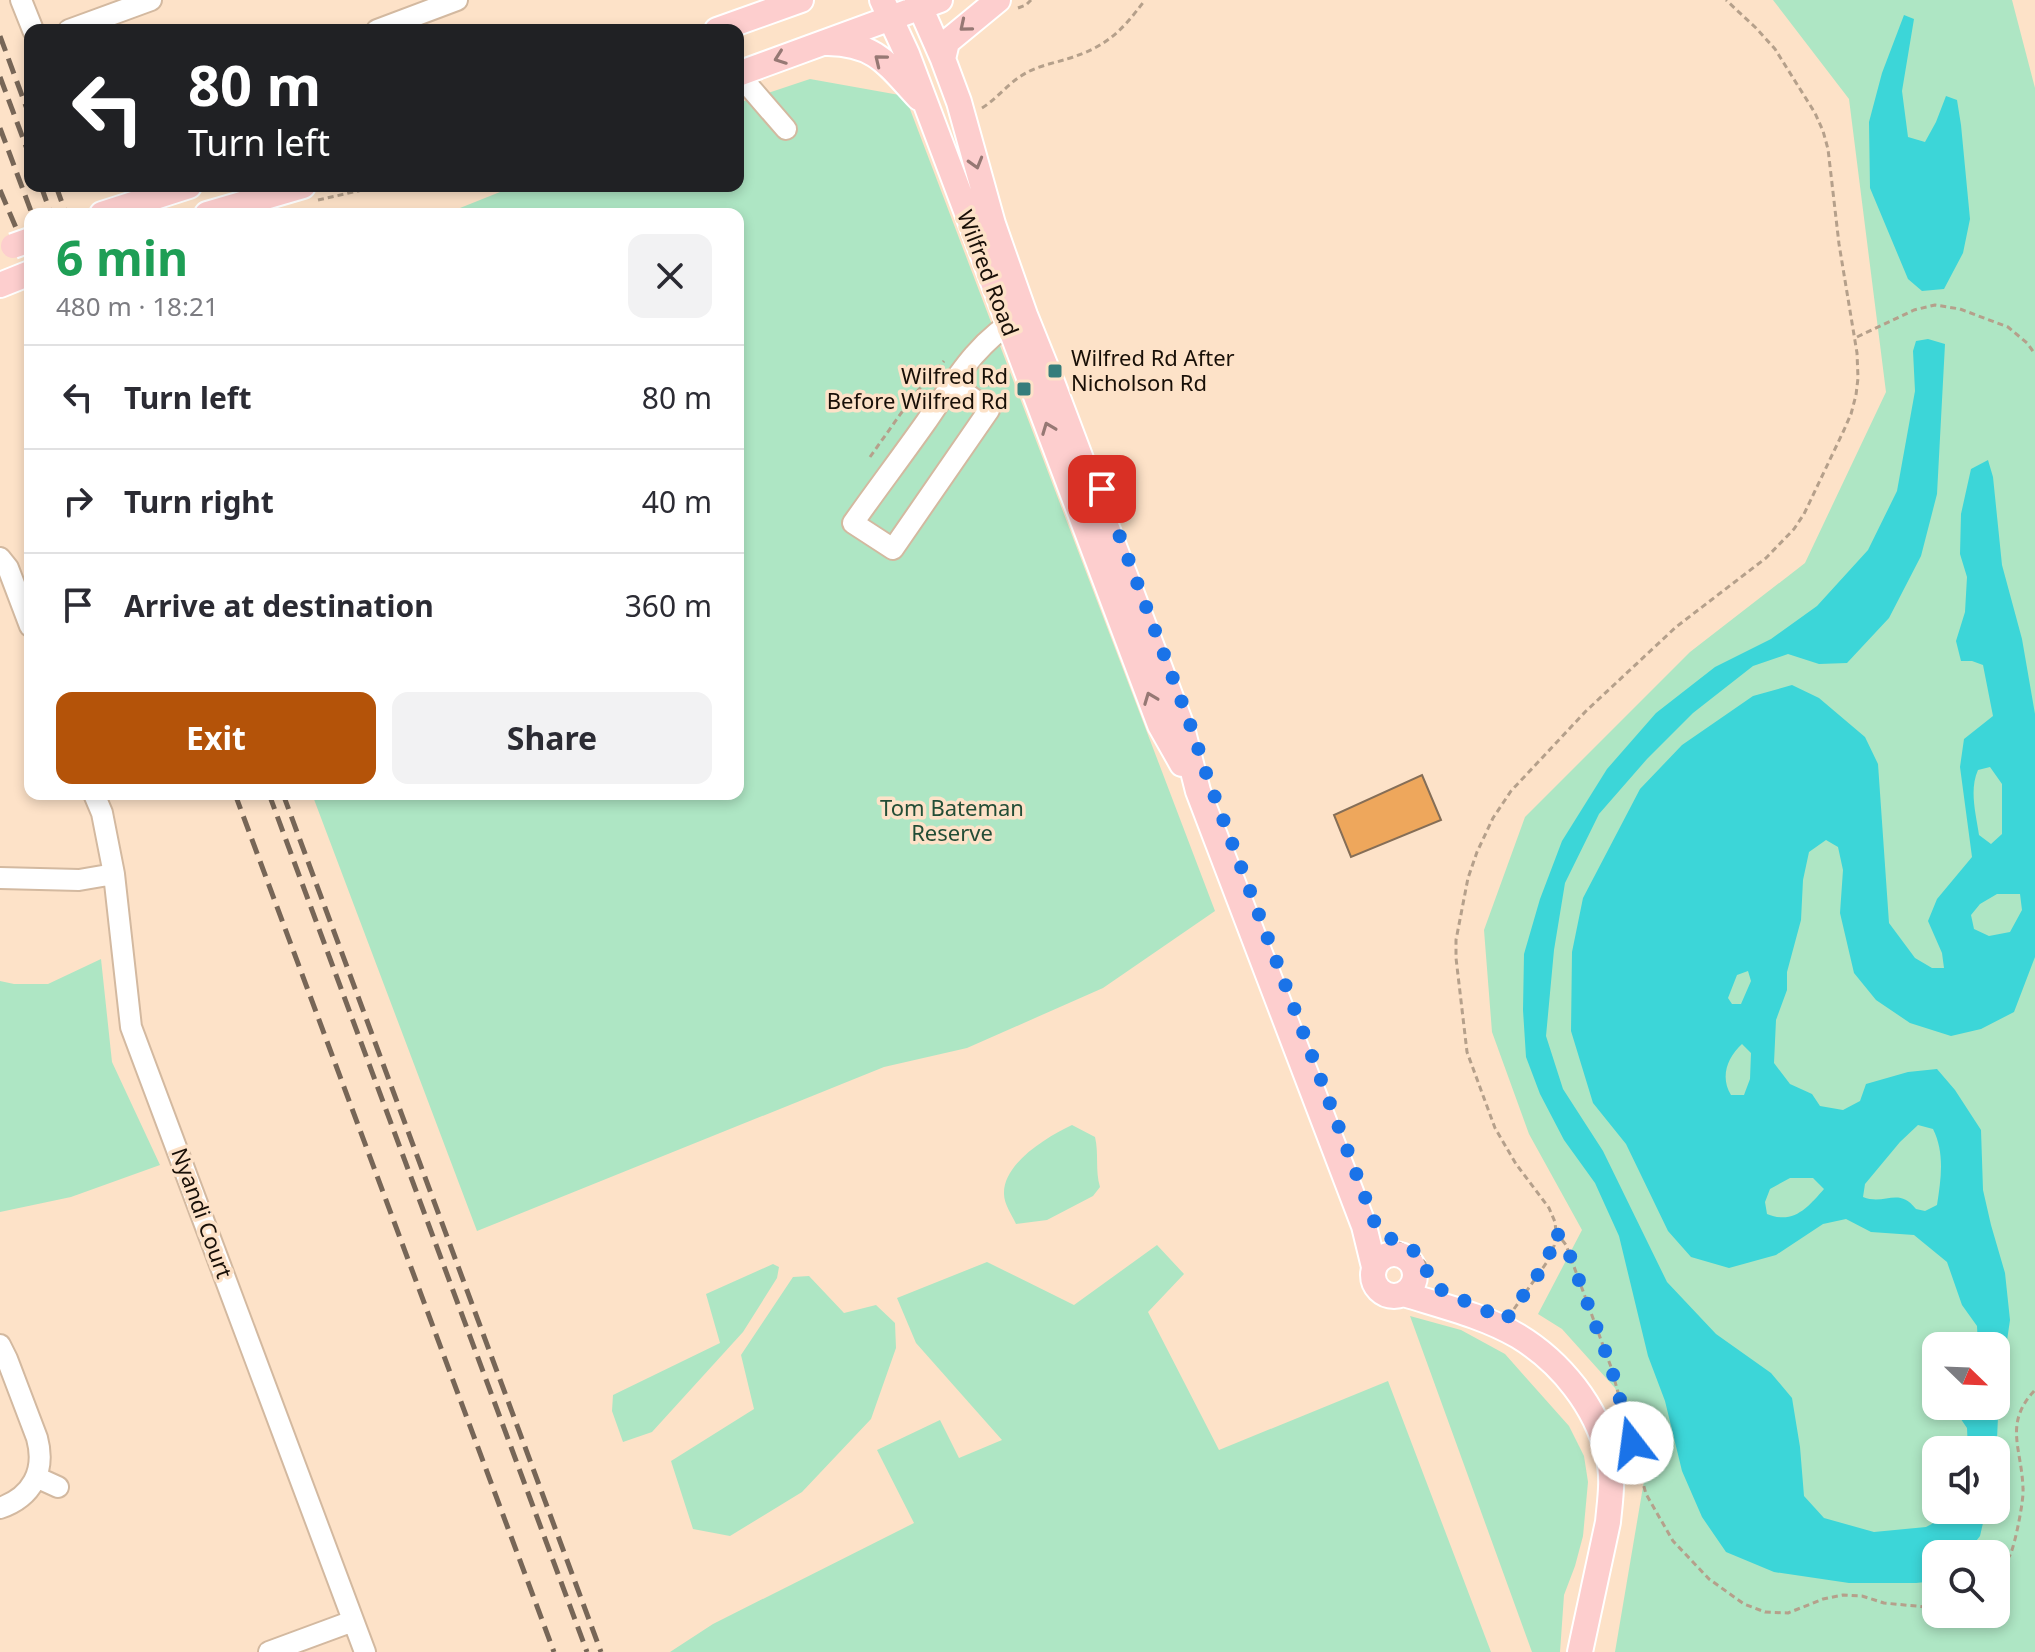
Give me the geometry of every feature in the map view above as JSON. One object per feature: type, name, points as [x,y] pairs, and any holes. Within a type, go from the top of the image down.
[{"type":"main road","points":[[728,24],[755,10],[801,0]]},
{"type":"main road","points":[[943,59],[947,42],[998,0]]},
{"type":"main road","points":[[744,74],[822,43],[886,9],[926,3]]},
{"type":"main road","name":"Wilfred Road","points":[[926,3],[959,102],[1016,319]]},
{"type":"main road","name":"Wilfred Road","points":[[886,9],[1016,319],[1058,396],[1181,724],[1198,791],[1378,1245]]},
{"type":"main road","points":[[822,43],[850,44],[881,58],[925,104]]},
{"type":"main road","points":[[121,208],[171,192]]},
{"type":"main road","points":[[238,208],[309,194]]},
{"type":"main road","points":[[0,285],[24,275]]},
{"type":"main road","points":[[1425,1292],[1410,1261],[1378,1245],[1373,1281],[1380,1292],[1393,1297],[1425,1292],[1518,1336],[1552,1361],[1583,1397],[1602,1435],[1609,1457],[1611,1482],[1608,1522],[1580,1652]]},
{"type":"street","points":[[21,0],[31,24]]},
{"type":"street","points":[[85,24],[151,0]]},
{"type":"street","points":[[393,24],[457,0]]},
{"type":"street","points":[[744,81],[786,129]]},
{"type":"street","points":[[953,374],[989,410],[893,549],[853,523],[953,374],[986,342],[1016,319]]},
{"type":"street","points":[[0,558],[8,568],[24,610]]},
{"type":"street","name":"Nyandi Court","points":[[97,800],[114,874],[131,1027],[365,1652]]},
{"type":"street","points":[[0,878],[79,880],[114,874]]},
{"type":"street","points":[[0,1345],[40,1450],[36,1477],[29,1490],[20,1499],[0,1508]]},
{"type":"street","points":[[36,1477],[58,1487]]},
{"type":"street","points":[[269,1652],[353,1621]]},
{"type":"path","points":[[971,113],[995,99],[1024,74],[1108,42],[1145,0]]},
{"type":"path","points":[[1512,1311],[1547,1262],[1556,1232],[1549,1208],[1516,1164],[1495,1128],[1467,1052],[1456,940],[1468,878],[1477,852],[1493,818],[1511,791],[1586,711],[1676,627],[1766,558],[1794,529],[1851,414],[1858,378],[1855,337],[1823,131],[1775,49],[1726,0]]},
{"type":"path","points":[[1855,337],[1914,310],[1935,305],[1960,309],[2008,327],[2035,354]]},
{"type":"path","points":[[870,457],[938,366],[946,360],[953,374]]},
{"type":"path","points":[[985,387],[993,381],[1018,375]]},
{"type":"path","points":[[1556,1232],[1566,1245],[1611,1367],[1646,1494],[1673,1541],[1709,1579],[1744,1604],[1765,1612],[1788,1613],[1823,1599],[1843,1595],[1922,1607]]},
{"type":"path","points":[[1378,1245],[1416,1252],[1425,1263],[1428,1276],[1425,1292]]},
{"type":"path","points":[[2010,1555],[2024,1491],[2016,1429],[2018,1413],[2035,1390]]},
{"type":"green space","points":[[1773,0],[2012,0],[2035,88],[2035,1652],[1615,1652],[1646,1469],[1615,1388],[1562,1329],[1538,1314],[1582,1230],[1529,1134],[1492,1032],[1484,930],[1525,817],[1690,652],[1805,563],[1886,392],[1849,99]]},
{"type":"green space","name":"Tom Bateman Reserve","points":[[810,79],[905,96],[1215,911],[1103,988],[967,1048],[884,1067],[477,1231],[314,800],[744,800],[744,208],[460,208],[500,192],[744,192],[744,101]]},
{"type":"green space","points":[[101,959],[112,1062],[160,1165],[71,1197],[0,1212],[0,981],[48,984]]},
{"type":"green space","points":[[1072,1125],[1095,1137],[1100,1187],[1093,1196],[1047,1220],[1016,1224],[1004,1198],[1011,1172],[1028,1152]]},
{"type":"green space","points":[[1157,1245],[1184,1274],[1148,1312],[1219,1450],[1388,1381],[1491,1652],[670,1652],[713,1624],[914,1523],[877,1450],[940,1420],[959,1458],[1002,1440],[916,1343],[897,1298],[987,1262],[1074,1305]]},
{"type":"green space","points":[[773,1264],[779,1267],[777,1278],[743,1332],[652,1432],[623,1442],[612,1411],[613,1395],[720,1343],[706,1294]]},
{"type":"green space","points":[[809,1276],[844,1313],[876,1305],[895,1323],[896,1348],[871,1419],[802,1492],[730,1536],[693,1529],[671,1461],[754,1409],[741,1355],[793,1277]]},
{"type":"green space","points":[[1410,1316],[1461,1330],[1505,1354],[1569,1426],[1584,1456],[1588,1482],[1583,1536],[1564,1595],[1560,1652],[1532,1652]]},
{"type":"water","points":[[1904,15],[1914,19],[1902,91],[1908,137],[1925,142],[1946,96],[1957,100],[1961,125],[1970,219],[1963,253],[1944,289],[1922,291],[1908,279],[1870,188],[1869,122],[1882,73]]},
{"type":"water","points":[[1928,339],[1945,344],[1937,494],[1921,556],[1889,618],[1847,663],[1819,664],[1788,654],[1753,666],[1693,713],[1599,814],[1565,883],[1554,950],[1546,1036],[1563,1089],[1603,1151],[1667,1282],[1716,1334],[1771,1373],[1792,1398],[1804,1496],[1824,1518],[1874,1532],[1932,1524],[1983,1524],[1977,1540],[1922,1540],[1922,1582],[1849,1583],[1774,1572],[1726,1552],[1702,1517],[1682,1471],[1665,1401],[1648,1356],[1619,1236],[1595,1183],[1564,1140],[1540,1094],[1526,1057],[1524,954],[1562,841],[1607,769],[1656,713],[1715,667],[1771,639],[1817,606],[1868,550],[1897,491],[1915,391],[1913,351],[1916,341]]},
{"type":"water","points":[[1988,460],[1993,477],[2002,565],[2022,639],[2035,714],[2035,957],[2014,1012],[1981,1029],[1951,1036],[1910,1023],[1876,1000],[1854,973],[1840,913],[1843,870],[1838,847],[1826,840],[1809,852],[1803,880],[1801,920],[1787,972],[1787,990],[1776,1020],[1774,1063],[1790,1084],[1812,1094],[1820,1106],[1843,1110],[1860,1101],[1866,1084],[1908,1072],[1937,1069],[1981,1130],[1983,1190],[2005,1273],[2010,1320],[2008,1332],[1977,1332],[1977,1326],[1962,1305],[1947,1262],[1914,1235],[1871,1232],[1846,1219],[1823,1224],[1776,1255],[1729,1268],[1691,1257],[1668,1231],[1626,1144],[1593,1103],[1571,1031],[1572,952],[1583,898],[1640,789],[1682,745],[1753,696],[1792,685],[1819,698],[1865,737],[1878,764],[1889,923],[1915,958],[1932,968],[1944,968],[1942,953],[1928,921],[1937,899],[1972,857],[1960,767],[1964,739],[1993,716],[1983,665],[1961,661],[1956,641],[1965,612],[1967,577],[1960,554],[1961,514],[1971,469]],"holes":[[[1990,767],[2002,784],[2002,834],[1991,844],[1979,835],[1974,794],[1978,770]],[[1997,894],[2020,894],[2022,910],[2010,932],[1989,936],[1974,929],[1971,915],[1980,904]],[[1748,971],[1751,981],[1741,1004],[1732,1004],[1728,998],[1737,975]],[[1742,1044],[1751,1053],[1750,1079],[1744,1095],[1731,1095],[1726,1081],[1727,1068]],[[1918,1125],[1933,1129],[1937,1138],[1941,1157],[1937,1205],[1925,1211],[1897,1197],[1863,1197],[1865,1184]],[[1790,1178],[1813,1178],[1824,1189],[1806,1208],[1785,1217],[1767,1214],[1765,1202],[1770,1189]]]},
{"type":"water","points":[[1962,1420],[1998,1420],[1997,1436],[1967,1436]]},
{"type":"building","points":[[1422,775],[1441,820],[1351,857],[1334,815]]},
{"type":"railway","points":[[0,36],[24,101]]},
{"type":"railway","points":[[0,77],[24,141]]},
{"type":"railway","points":[[0,128],[30,208]]},
{"type":"railway","points":[[0,190],[24,247]]},
{"type":"railway","points":[[43,192],[49,208]]},
{"type":"railway","points":[[58,192],[64,208]]},
{"type":"railway","points":[[237,800],[554,1652]]},
{"type":"railway","points":[[271,800],[587,1652]]},
{"type":"railway","points":[[285,800],[601,1652]]},
{"type":"place","name":"Wilfred Rd After Nicholson Rd","points":[[1055,371]]},
{"type":"place","name":"Wilfred Rd Before Wilfred Rd","points":[[1024,389]]},
{"type":"route","points":[[1102,489],[1374,1221],[1384,1235],[1416,1252],[1437,1288],[1506,1320],[1547,1262],[1556,1232],[1566,1245],[1611,1367],[1632,1443]]}]
